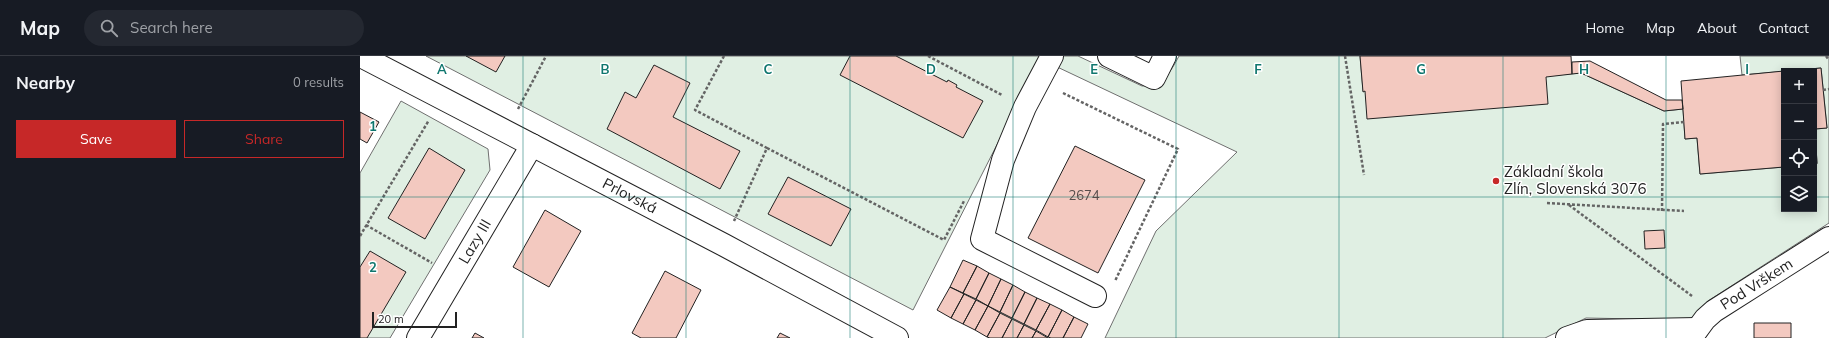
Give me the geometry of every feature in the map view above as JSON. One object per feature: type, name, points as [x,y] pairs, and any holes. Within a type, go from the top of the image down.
[{"type":"street","name":"Prlovská","points":[[361,56],[724,245],[896,338]]},
{"type":"street","points":[[1052,56],[1038,81],[1003,160],[982,239],[1095,296]]},
{"type":"street","points":[[1108,56],[1154,78],[1165,56]]},
{"type":"street","name":"Lazy III","points":[[418,338],[532,145]]},
{"type":"street","name":"Pod Vrškem","points":[[1694,334],[1714,312],[1829,238]]},
{"type":"street","points":[[1567,338],[1588,331],[1694,334]]},
{"type":"path","points":[[506,131],[546,56]]},
{"type":"path","points":[[724,56],[695,110],[944,240],[965,198]]},
{"type":"path","points":[[928,56],[1026,107]]},
{"type":"path","points":[[1345,56],[1364,175]]},
{"type":"path","points":[[1826,56],[1829,60]]},
{"type":"path","points":[[1038,81],[1178,149],[1113,285]]},
{"type":"path","points":[[1823,90],[1829,89]]},
{"type":"path","points":[[360,236],[442,99]]},
{"type":"path","points":[[1662,211],[1663,124],[1684,122]]},
{"type":"path","points":[[724,245],[767,148]]},
{"type":"path","points":[[1547,203],[1662,211],[1684,211]]},
{"type":"path","points":[[1569,205],[1714,312]]},
{"type":"path","points":[[366,225],[455,276]]},
{"type":"green space","points":[[426,56],[1042,56],[913,310]]},
{"type":"green space","name":"Základní škola Zlín, Slovenská 3076","points":[[1063,56],[1078,56],[1142,86],[1161,81],[1169,73],[1179,56],[1360,56],[1363,91],[1581,73],[1664,111],[1683,109],[1685,139],[1697,138],[1700,174],[1781,167],[1781,212],[1817,212],[1817,129],[1827,128],[1821,68],[1781,68],[1781,72],[1742,75],[1740,56],[1829,56],[1829,223],[1708,301],[1690,320],[1586,318],[1545,338],[1105,338],[1156,231],[1237,152],[1053,65]]},
{"type":"green space","points":[[401,101],[488,149],[490,170],[390,338],[360,338],[360,173]]},
{"type":"building","points":[[466,56],[505,56],[496,72]]},
{"type":"building","points":[[850,56],[896,56],[947,82],[948,80],[957,85],[956,87],[983,101],[963,138],[840,75]]},
{"type":"building","points":[[1360,56],[1571,56],[1572,74],[1546,77],[1548,104],[1367,119]]},
{"type":"building","points":[[1590,61],[1666,100],[1682,100],[1683,109],[1664,111],[1581,73],[1572,74],[1572,62]]},
{"type":"building","points":[[654,65],[690,83],[673,117],[740,151],[720,189],[607,129],[625,92],[636,98]]},
{"type":"building","points":[[1817,68],[1821,68],[1827,128],[1817,129],[1817,104]]},
{"type":"building","points":[[1781,71],[1781,167],[1700,174],[1697,138],[1685,139],[1681,81]]},
{"type":"building","points":[[360,112],[379,122],[367,143],[360,139]]},
{"type":"building","points":[[1075,146],[1145,180],[1098,273],[1028,238]]},
{"type":"building","points":[[429,148],[465,170],[425,239],[388,218]]},
{"type":"building","points":[[788,177],[851,209],[831,246],[768,214]]},
{"type":"building","points":[[545,210],[581,231],[549,287],[513,267]]},
{"type":"building","points":[[1664,230],[1665,248],[1645,249],[1644,231]]},
{"type":"building","points":[[370,251],[406,272],[367,338],[360,338],[360,267]]},
{"type":"building","points":[[963,260],[977,266],[963,293],[950,287]]},
{"type":"building","points":[[977,266],[989,273],[976,299],[963,293]]},
{"type":"building","points":[[665,271],[701,290],[676,338],[641,338],[632,333]]},
{"type":"building","points":[[989,273],[1001,279],[988,306],[976,299]]},
{"type":"building","points":[[1001,279],[1013,285],[1000,312],[988,306]]},
{"type":"building","points":[[1013,285],[1025,292],[1012,318],[1000,312]]},
{"type":"building","points":[[950,287],[964,294],[951,318],[937,310]]},
{"type":"building","points":[[1025,292],[1037,298],[1024,324],[1012,318]]},
{"type":"building","points":[[964,294],[976,300],[963,324],[951,318]]},
{"type":"building","points":[[1037,298],[1050,304],[1036,330],[1024,324]]},
{"type":"building","points":[[976,300],[988,306],[975,330],[963,324]]},
{"type":"building","points":[[1050,304],[1062,310],[1048,337],[1036,330]]},
{"type":"building","points":[[988,306],[1000,313],[987,337],[975,330]]},
{"type":"building","points":[[1062,310],[1074,317],[1063,338],[1048,337]]},
{"type":"building","points":[[1000,313],[1012,319],[1002,338],[987,337]]},
{"type":"building","points":[[1074,317],[1088,324],[1081,338],[1063,338]]},
{"type":"building","points":[[1012,319],[1024,325],[1017,338],[1002,338]]},
{"type":"building","points":[[1754,323],[1791,323],[1791,338],[1754,338]]},
{"type":"building","points":[[1024,325],[1036,331],[1032,338],[1017,338]]},
{"type":"building","points":[[1036,331],[1048,338],[1032,338]]},
{"type":"building","points":[[475,333],[484,338],[472,338]]},
{"type":"building","points":[[780,333],[790,338],[777,338]]},
{"type":"place","name":"Základní škola Zlín, Slovenská 3076","points":[[1496,181]]}]
